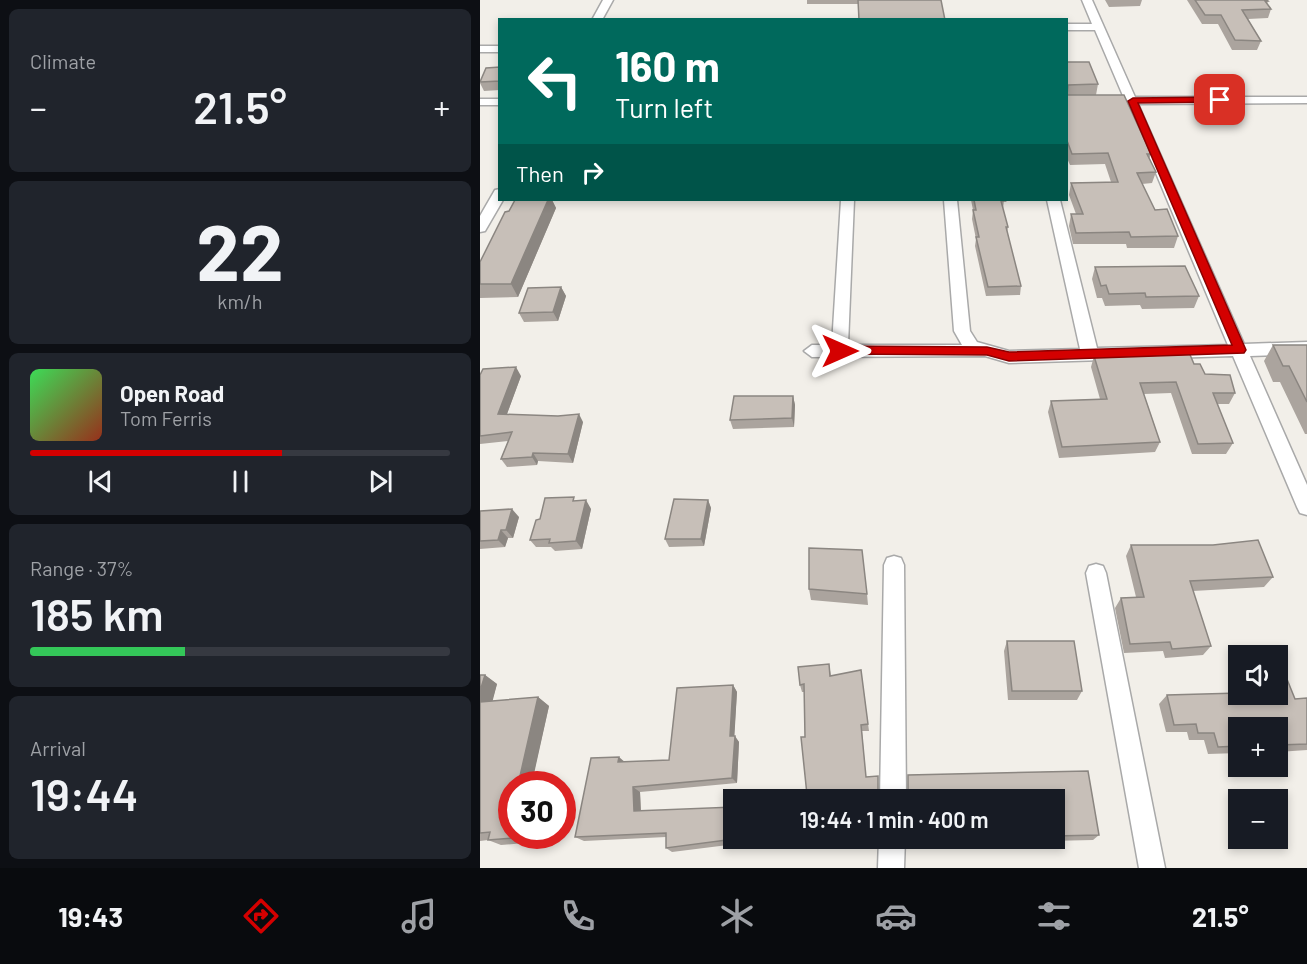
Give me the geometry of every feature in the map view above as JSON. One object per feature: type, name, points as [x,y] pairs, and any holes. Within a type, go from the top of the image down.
[{"type":"street","points":[[598,18],[608,0]]},
{"type":"street","points":[[1087,0],[1133,101],[1307,507]]},
{"type":"street","points":[[1068,27],[1099,27]]},
{"type":"street","points":[[480,49],[498,49]]},
{"type":"street","points":[[1111,101],[1307,100]]},
{"type":"street","points":[[480,102],[498,102]]},
{"type":"street","points":[[480,228],[498,196]]},
{"type":"street","points":[[840,351],[848,201]]},
{"type":"street","points":[[950,201],[962,331],[971,346],[1009,357],[1307,348]]},
{"type":"street","points":[[1053,201],[1090,355]]},
{"type":"street","points":[[812,351],[987,351]]},
{"type":"street","points":[[893,789],[894,565]]},
{"type":"street","points":[[1096,573],[1152,868]]},
{"type":"street","points":[[891,868],[892,849]]},
{"type":"building","points":[[858,0],[941,0],[945,18],[859,18]]},
{"type":"building","points":[[1195,0],[1267,0],[1265,1],[1271,9],[1242,10],[1261,41],[1235,40],[1221,15],[1205,15]]},
{"type":"building","points":[[1068,62],[1089,62],[1098,84],[1068,85]]},
{"type":"building","points":[[498,67],[498,81],[480,82],[486,68]]},
{"type":"building","points":[[1068,95],[1124,95],[1151,154],[1147,154],[1156,172],[1137,173],[1155,210],[1167,209],[1178,236],[1131,237],[1129,232],[1076,233],[1071,214],[1083,214],[1071,183],[1118,182],[1108,153],[1072,154],[1068,143]]},
{"type":"building","points":[[514,201],[548,201],[511,284],[480,284],[480,262],[505,212],[509,211]]},
{"type":"building","points":[[974,201],[1001,201],[1021,286],[988,287],[976,237],[979,237],[973,210],[976,210]]},
{"type":"building","points":[[1185,266],[1199,296],[1146,297],[1145,293],[1109,294],[1106,285],[1101,286],[1095,267]]},
{"type":"building","points":[[561,287],[553,312],[519,313],[528,288]]},
{"type":"building","points":[[1273,345],[1307,345],[1307,402],[1289,366],[1283,366]]},
{"type":"building","points":[[1188,350],[1194,364],[1200,364],[1205,374],[1230,375],[1235,393],[1213,393],[1233,443],[1198,444],[1176,382],[1140,383],[1160,442],[1062,447],[1051,401],[1107,399],[1094,356],[1164,354],[1163,351]]},
{"type":"building","points":[[516,367],[498,414],[558,416],[579,414],[568,454],[533,453],[532,457],[501,459],[512,432],[480,436],[480,375],[483,369]]},
{"type":"building","points":[[734,396],[793,396],[792,418],[730,420]]},
{"type":"building","points":[[574,497],[573,501],[586,500],[576,541],[549,543],[550,539],[530,540],[536,520],[540,519],[545,498]]},
{"type":"building","points":[[674,499],[708,500],[701,539],[665,539]]},
{"type":"building","points":[[512,509],[506,530],[501,530],[498,540],[480,541],[480,511]]},
{"type":"building","points":[[1258,540],[1273,577],[1190,581],[1211,646],[1172,649],[1170,642],[1130,644],[1121,598],[1144,597],[1131,545],[1213,545]]},
{"type":"building","points":[[809,548],[862,550],[867,594],[809,589]]},
{"type":"building","points":[[1007,641],[1074,641],[1082,691],[1012,691]]},
{"type":"building","points":[[829,664],[830,676],[861,670],[868,724],[861,725],[866,777],[878,776],[878,789],[806,789],[801,737],[805,737],[804,684],[800,685],[798,667]]},
{"type":"building","points":[[480,675],[485,675],[480,691]]},
{"type":"building","points":[[1288,682],[1295,699],[1307,698],[1307,744],[1288,745],[1288,717],[1228,717],[1228,747],[1218,747],[1214,733],[1198,733],[1196,724],[1174,725],[1167,695],[1228,693],[1228,705],[1288,705]]},
{"type":"building","points":[[733,685],[730,736],[735,736],[732,778],[633,787],[634,811],[723,807],[723,840],[666,848],[666,833],[576,837],[591,758],[619,757],[618,762],[669,760],[677,688]]},
{"type":"building","points":[[538,697],[521,771],[498,771],[498,839],[488,840],[490,832],[480,833],[480,702]]},
{"type":"building","points":[[1088,771],[1099,835],[1065,836],[1065,789],[908,789],[908,775]]},
{"type":"route","points":[[840,351],[987,351],[1009,357],[1240,350],[1133,101],[1220,100]]}]
